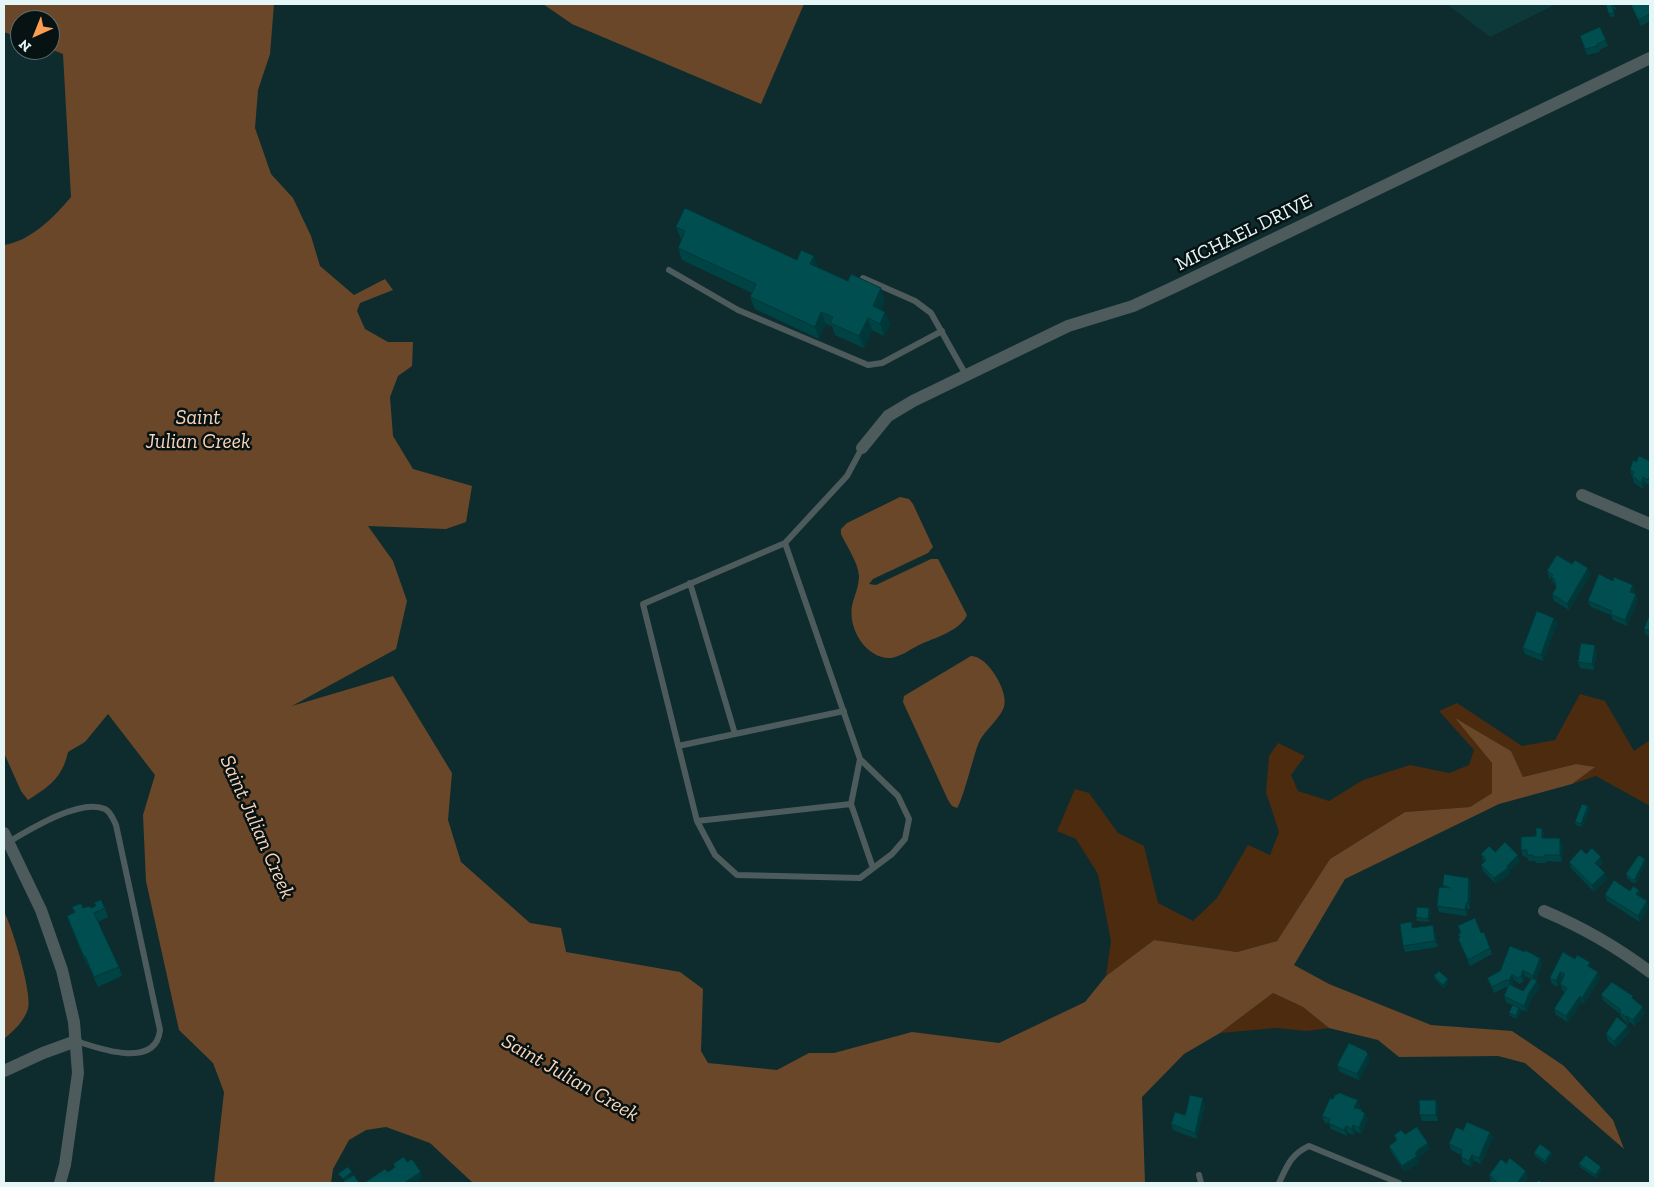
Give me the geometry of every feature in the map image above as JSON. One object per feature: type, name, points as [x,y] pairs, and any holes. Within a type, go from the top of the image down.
[{"type":"street","name":"MICHAEL DRIVE","points":[[862,448],[888,416],[913,400],[1068,326],[1133,306],[1172,288],[1650,58]]},
{"type":"street","points":[[1582,495],[1650,524]]},
{"type":"street","points":[[5,840],[44,918],[62,970],[74,1022],[78,1073],[66,1165],[60,1183]]},
{"type":"street","points":[[1544,911],[1589,932],[1625,953],[1650,972]]},
{"type":"street","points":[[4,1071],[43,1053],[76,1041]]},
{"type":"lane","points":[[668,270],[738,310],[868,365],[882,363],[942,331]]},
{"type":"lane","points":[[863,278],[915,301],[931,312],[966,375]]},
{"type":"lane","points":[[785,542],[860,759],[898,796],[909,819],[905,839],[892,854],[860,878],[737,875],[715,855],[697,821],[643,604],[785,542],[847,476],[862,448]]},
{"type":"lane","points":[[690,584],[735,734]]},
{"type":"lane","points":[[678,746],[844,711]]},
{"type":"lane","points":[[860,759],[852,804],[873,868]]},
{"type":"lane","points":[[697,821],[852,804]]},
{"type":"lane","points":[[5,840],[59,816],[86,807],[105,809],[110,813],[116,825],[160,1030],[159,1038],[152,1049],[144,1053],[120,1052],[76,1041]]},
{"type":"lane","points":[[1279,1183],[1289,1161],[1297,1151],[1309,1146],[1399,1183]]},
{"type":"lane","points":[[1199,1175],[1201,1183]]},
{"type":"shaded area","points":[[1447,4],[1556,4],[1490,37]]},
{"type":"shaded area","points":[[1580,694],[1605,701],[1634,751],[1650,740],[1650,806],[1596,776],[1572,784],[1594,767],[1576,764],[1523,777],[1511,751],[1456,719],[1492,763],[1492,793],[1470,807],[1405,812],[1330,859],[1277,941],[1237,952],[1154,940],[1106,976],[1111,941],[1098,874],[1076,839],[1057,831],[1075,789],[1089,793],[1118,833],[1144,846],[1158,903],[1193,921],[1217,898],[1248,845],[1270,855],[1279,832],[1266,792],[1269,756],[1278,743],[1305,756],[1291,775],[1298,791],[1329,801],[1363,780],[1410,765],[1449,773],[1469,765],[1474,750],[1439,711],[1457,703],[1522,746],[1555,740]]},
{"type":"shaded area","points":[[1273,993],[1303,1007],[1329,1028],[1307,1031],[1276,1028],[1220,1033]]},
{"type":"water","name":"Saint Julian Creek","points":[[4,4],[274,4],[270,54],[258,90],[255,128],[271,174],[293,198],[311,236],[320,266],[354,295],[385,279],[393,290],[360,303],[357,311],[365,329],[388,342],[413,342],[412,366],[398,376],[390,397],[393,436],[413,469],[472,486],[466,522],[446,529],[368,526],[393,561],[407,601],[396,649],[292,706],[393,676],[452,773],[448,820],[461,862],[530,923],[561,928],[566,952],[680,972],[703,989],[701,1051],[708,1063],[777,1070],[809,1053],[834,1053],[912,1032],[999,1043],[1085,1002],[1106,976],[1154,940],[1237,952],[1277,941],[1330,859],[1405,812],[1470,807],[1492,793],[1492,763],[1455,718],[1511,751],[1523,777],[1576,764],[1595,767],[1572,784],[1499,804],[1345,879],[1294,965],[1329,984],[1431,1025],[1512,1031],[1564,1066],[1613,1120],[1624,1149],[1525,1063],[1498,1056],[1399,1057],[1378,1040],[1329,1028],[1303,1007],[1273,993],[1220,1033],[1184,1054],[1142,1097],[1145,1183],[473,1183],[430,1143],[386,1127],[366,1130],[349,1140],[333,1169],[331,1183],[214,1183],[224,1092],[213,1063],[179,1030],[146,881],[143,815],[155,775],[108,714],[85,742],[68,752],[59,775],[43,790],[28,800],[21,791],[4,753],[4,245],[14,243],[33,233],[49,220],[71,197],[63,54],[60,53],[60,10],[10,10],[10,34],[4,32]]},
{"type":"water","points":[[543,4],[804,4],[761,104],[572,24]]},
{"type":"water","points":[[900,497],[909,499],[913,504],[933,547],[928,553],[873,579],[869,584],[876,585],[931,559],[938,559],[967,615],[964,621],[953,630],[902,655],[891,658],[874,654],[856,633],[853,624],[852,606],[859,576],[854,560],[841,534],[841,529],[847,523]]},
{"type":"water","points":[[971,656],[978,658],[990,668],[1000,684],[1005,701],[1002,712],[979,742],[957,808],[952,806],[948,800],[903,702],[904,696]]},
{"type":"water","points":[[4,912],[21,960],[29,1002],[24,1018],[4,1039]]},
{"type":"building","points":[[1606,4],[1613,4],[1615,6],[1612,6],[1614,13],[1609,14]]},
{"type":"building","points":[[1650,4],[1650,14],[1638,20],[1631,5]]},
{"type":"building","points":[[1600,27],[1606,40],[1597,44],[1598,46],[1585,49],[1580,36]]},
{"type":"building","points":[[685,208],[797,260],[801,250],[814,256],[810,264],[848,281],[851,274],[881,288],[873,306],[885,312],[880,324],[868,318],[859,336],[830,323],[833,317],[821,312],[815,327],[750,297],[756,284],[678,248],[685,231],[676,227]]},
{"type":"building","points":[[1639,456],[1650,461],[1650,476],[1648,480],[1643,477],[1641,483],[1632,476],[1634,472],[1630,470],[1633,460],[1636,462]]},
{"type":"building","points":[[1557,555],[1572,564],[1575,560],[1588,568],[1567,604],[1552,594],[1556,588],[1554,579],[1551,577],[1553,575],[1547,571]]},
{"type":"building","points":[[1599,574],[1613,581],[1614,577],[1633,585],[1630,592],[1636,594],[1625,620],[1610,614],[1612,611],[1588,601]]},
{"type":"building","points":[[1537,611],[1554,618],[1541,655],[1523,648]]},
{"type":"building","points":[[1650,614],[1650,631],[1644,629]]},
{"type":"building","points":[[1581,643],[1595,645],[1592,664],[1578,662]]},
{"type":"building","points":[[1582,804],[1588,806],[1581,824],[1575,822]]},
{"type":"building","points":[[1536,828],[1542,828],[1542,838],[1560,838],[1560,855],[1533,857],[1533,855],[1527,855],[1527,850],[1521,850],[1521,837],[1536,836]]},
{"type":"building","points":[[1505,842],[1518,855],[1507,866],[1508,868],[1494,878],[1481,865],[1486,860],[1481,854],[1489,846],[1495,852]]},
{"type":"building","points":[[1592,848],[1601,857],[1595,863],[1605,873],[1592,885],[1569,862],[1581,849],[1586,854]]},
{"type":"building","points":[[1639,855],[1645,859],[1635,879],[1632,880],[1626,874]]},
{"type":"building","points":[[1444,874],[1469,878],[1468,903],[1466,903],[1465,910],[1437,906],[1439,887],[1450,888],[1443,885]]},
{"type":"building","points":[[1614,880],[1630,891],[1633,886],[1639,890],[1636,894],[1647,901],[1638,916],[1605,895]]},
{"type":"building","points":[[101,900],[105,908],[94,913],[119,967],[94,977],[67,916],[75,912],[72,907],[81,903],[83,908],[90,906],[91,908],[96,906],[94,903]]},
{"type":"building","points":[[1417,907],[1429,908],[1428,919],[1416,917]]},
{"type":"building","points":[[1475,918],[1481,933],[1484,932],[1490,948],[1468,960],[1458,939],[1460,938],[1458,934],[1461,933],[1458,926]]},
{"type":"building","points":[[1412,922],[1412,928],[1433,925],[1435,941],[1403,946],[1400,924]]},
{"type":"building","points":[[1510,946],[1525,952],[1525,950],[1540,958],[1533,976],[1523,970],[1521,976],[1517,978],[1512,974],[1509,981],[1506,980],[1492,987],[1487,978],[1500,971]]},
{"type":"building","points":[[1563,952],[1575,959],[1577,955],[1590,962],[1588,966],[1598,972],[1582,998],[1580,996],[1566,1016],[1554,1009],[1567,988],[1560,984],[1565,974],[1560,972],[1556,981],[1550,978]]},
{"type":"building","points":[[1439,971],[1448,979],[1443,985],[1434,976]]},
{"type":"building","points":[[1532,978],[1537,981],[1529,993],[1524,1006],[1504,996],[1509,984],[1523,991]]},
{"type":"building","points":[[1612,982],[1633,996],[1632,998],[1643,1007],[1633,1020],[1619,1012],[1621,1010],[1601,995]]},
{"type":"building","points":[[1513,1005],[1519,1008],[1516,1016],[1509,1013]]},
{"type":"building","points":[[1617,1017],[1628,1026],[1614,1041],[1606,1034]]},
{"type":"building","points":[[1349,1043],[1366,1051],[1368,1054],[1357,1074],[1337,1066]]},
{"type":"building","points":[[1340,1093],[1358,1100],[1354,1108],[1362,1109],[1361,1111],[1365,1113],[1359,1128],[1353,1125],[1352,1129],[1346,1126],[1344,1130],[1328,1123],[1330,1119],[1322,1116],[1330,1098],[1333,1099],[1335,1095]]},
{"type":"building","points":[[1190,1095],[1203,1098],[1195,1133],[1171,1124],[1175,1112],[1185,1115]]},
{"type":"building","points":[[1419,1100],[1436,1100],[1436,1115],[1420,1115]]},
{"type":"building","points":[[1467,1122],[1490,1132],[1479,1158],[1472,1155],[1469,1161],[1461,1157],[1462,1150],[1449,1144],[1456,1127],[1463,1130]]},
{"type":"building","points":[[1417,1127],[1428,1143],[1418,1150],[1415,1154],[1417,1156],[1402,1166],[1389,1146],[1397,1140],[1394,1135],[1401,1130],[1405,1134]]},
{"type":"building","points":[[1540,1144],[1551,1152],[1545,1161],[1534,1153]]},
{"type":"building","points":[[1586,1155],[1601,1167],[1595,1175],[1579,1164]]},
{"type":"building","points":[[404,1157],[407,1162],[412,1159],[421,1172],[404,1183],[364,1183],[385,1169],[388,1172],[395,1167],[393,1164]]},
{"type":"building","points":[[1510,1158],[1526,1171],[1517,1183],[1498,1183],[1489,1175],[1501,1159],[1506,1163]]},
{"type":"building","points":[[348,1167],[352,1172],[343,1179],[338,1174]]},
{"type":"building","points":[[354,1175],[359,1183],[343,1183],[343,1182]]}]
